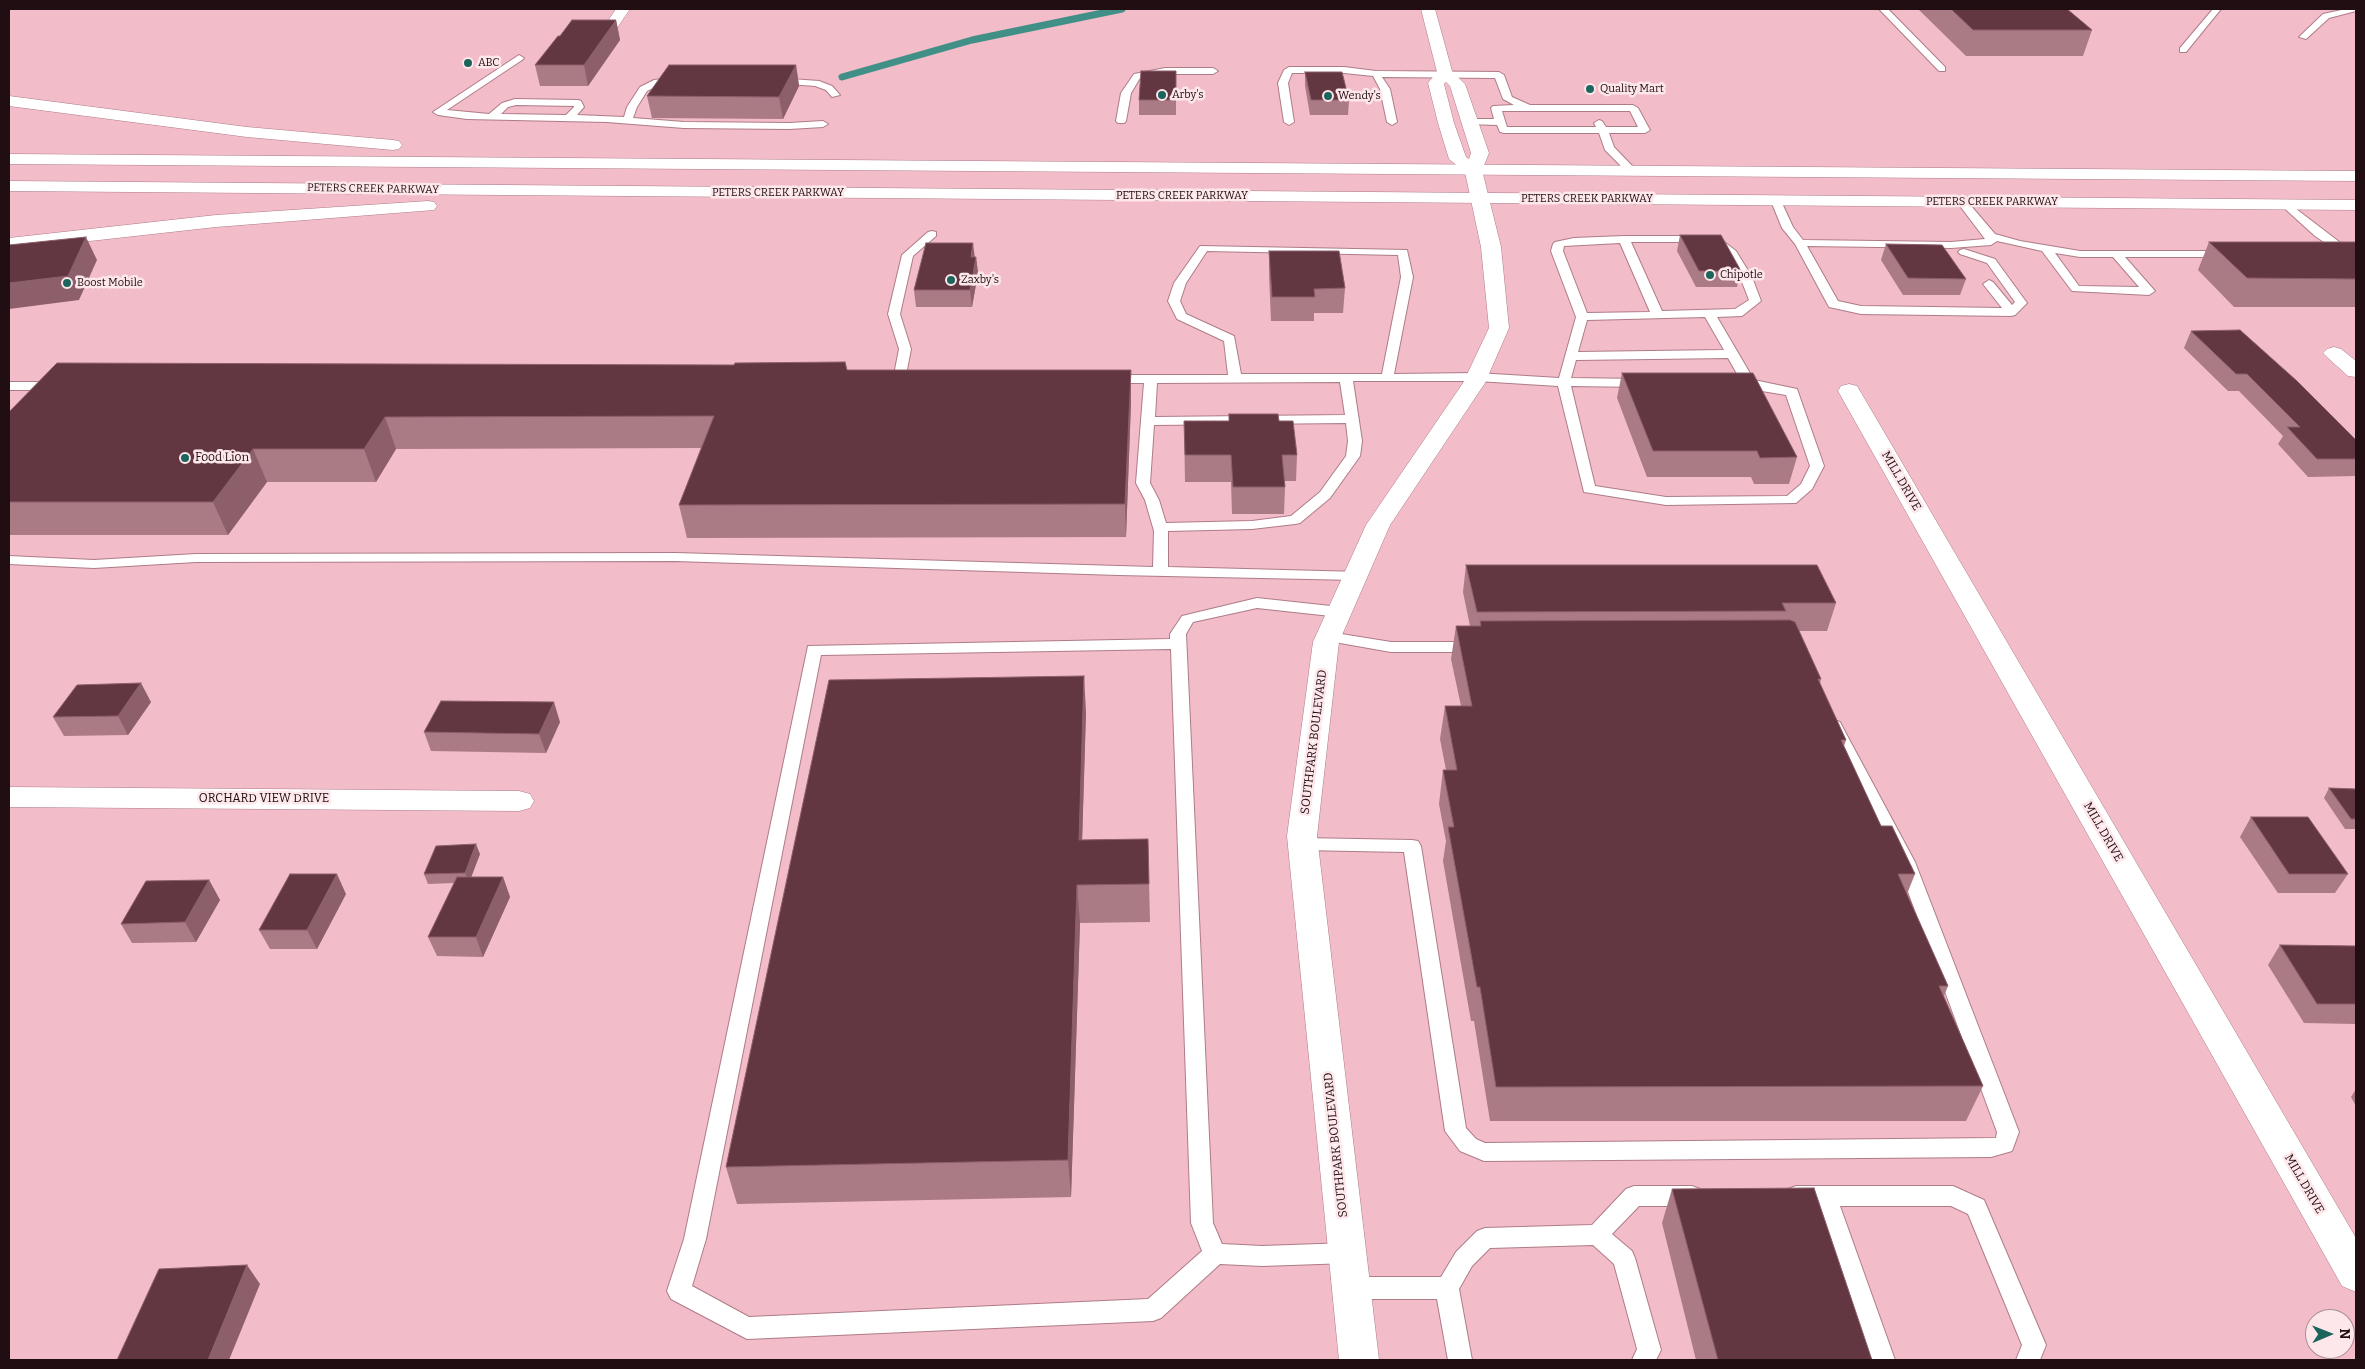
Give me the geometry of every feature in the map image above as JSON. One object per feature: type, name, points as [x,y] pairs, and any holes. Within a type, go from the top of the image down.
[{"type":"main road","points":[[612,25],[623,9]]},
{"type":"main road","name":"SOUTHPARK BOULEVARD","points":[[1359,1360],[1302,844],[1307,794],[1334,625],[1378,525],[1477,377],[1499,328],[1491,247],[1473,170],[1480,153],[1457,84],[1445,73],[1428,9]]},
{"type":"main road","points":[[1445,73],[1436,84],[1446,123],[1458,159],[1473,170]]},
{"type":"main road","points":[[9,101],[248,132],[624,162]]},
{"type":"main road","points":[[9,158],[2356,176]]},
{"type":"main road","name":"PETERS CREEK PARKWAY","points":[[9,186],[2356,205]]},
{"type":"main road","points":[[9,244],[216,221],[665,192]]},
{"type":"main road","points":[[2334,353],[2356,372]]},
{"type":"main road","name":"MILL DRIVE","points":[[1849,391],[2356,1274]]},
{"type":"main road","name":"ORCHARD VIEW DRIVE","points":[[9,797],[519,802]]},
{"type":"lane","points":[[1883,9],[1942,69]]},
{"type":"lane","points":[[2183,50],[2217,9]]},
{"type":"lane","points":[[2303,37],[2326,16],[2350,9]]},
{"type":"lane","points":[[519,58],[438,112],[491,117],[628,120],[684,125],[741,127],[823,124]]},
{"type":"lane","points":[[1120,121],[1126,93],[1137,76],[1164,71],[1212,70]]},
{"type":"lane","points":[[1289,122],[1283,83],[1289,70],[1344,70],[1376,74],[1445,73],[1499,75],[1508,99],[1530,110]]},
{"type":"lane","points":[[1376,74],[1385,89],[1392,122]]},
{"type":"lane","points":[[628,120],[640,93],[646,87],[665,81],[688,80]]},
{"type":"lane","points":[[769,81],[816,83],[829,88],[834,95]]},
{"type":"lane","points":[[491,117],[505,105],[515,102],[578,103],[579,107],[569,118]]},
{"type":"lane","points":[[1496,108],[1530,110],[1633,108],[1645,130],[1601,126],[1537,127],[1504,130],[1496,108]]},
{"type":"lane","points":[[1470,122],[1500,122]]},
{"type":"lane","points":[[1601,126],[1609,148],[1632,171]]},
{"type":"lane","points":[[1776,201],[1788,228],[1800,243],[1833,304],[1861,310],[2011,312],[2021,303],[1991,261],[1961,248]]},
{"type":"lane","points":[[1800,243],[1961,248],[1991,242],[1990,236],[1962,202]]},
{"type":"lane","points":[[2287,205],[2319,234],[2334,251],[2356,263]]},
{"type":"lane","points":[[899,380],[905,349],[894,314],[908,255],[932,234]]},
{"type":"lane","points":[[1990,236],[2046,249],[2080,254],[2242,254]]},
{"type":"lane","points":[[1624,239],[1658,316]]},
{"type":"lane","points":[[1582,317],[1738,313],[1755,302],[1746,276],[1730,251],[1718,243],[1702,239],[1624,239],[1574,241],[1559,244],[1558,251],[1582,317],[1564,382],[1589,489],[1666,501],[1791,500],[1807,486],[1817,466],[1792,392],[1749,383],[1719,383]]},
{"type":"lane","points":[[1235,379],[1230,339],[1181,316],[1174,301],[1180,283],[1204,248],[1403,252],[1407,277],[1387,378]]},
{"type":"lane","points":[[1961,248],[1974,265]]},
{"type":"lane","points":[[2046,249],[2076,289],[2149,291],[2116,254]]},
{"type":"lane","points":[[2334,251],[2356,251]]},
{"type":"lane","points":[[1989,284],[2011,312]]},
{"type":"lane","points":[[1710,315],[1749,383]]},
{"type":"lane","points":[[1572,356],[1733,354]]},
{"type":"lane","points":[[1092,380],[1477,377],[1564,382],[1657,383]]},
{"type":"lane","points":[[1160,527],[1252,525],[1294,520],[1325,496],[1353,456],[1355,441],[1346,378]]},
{"type":"lane","points":[[1151,379],[1143,483],[1152,500],[1160,527],[1160,571]]},
{"type":"lane","points":[[9,386],[66,386]]},
{"type":"lane","points":[[1148,421],[1352,419]]},
{"type":"lane","points":[[9,560],[94,564],[172,562],[196,558],[675,557],[1356,575]]},
{"type":"lane","points":[[1215,1254],[1202,1223],[1178,634],[1187,618],[1257,603],[1334,625],[1391,647],[1489,647]]},
{"type":"lane","points":[[1178,644],[814,650],[695,1239],[679,1291],[747,1328],[1153,1310],[1215,1254],[1262,1256],[1348,1253]]},
{"type":"lane","points":[[1302,844],[1412,846],[1456,1131],[1468,1145],[1484,1152],[1992,1148],[2004,1145],[2008,1132],[1906,862],[1838,734],[1827,709]]},
{"type":"lane","points":[[1597,1236],[1634,1196],[1710,1196]]},
{"type":"lane","points":[[1777,1196],[1953,1196],[1976,1207],[2034,1345],[2028,1360]]},
{"type":"lane","points":[[1825,1196],[1883,1360]]},
{"type":"lane","points":[[1460,1360],[1447,1288],[1464,1259],[1485,1238],[1597,1236],[1624,1258],[1649,1350],[1644,1360]]},
{"type":"lane","points":[[1351,1288],[1447,1288]]},
{"type":"building","points":[[1951,9],[2067,9],[2092,30],[1973,30]]},
{"type":"building","points":[[572,20],[616,20],[584,65],[535,65],[558,36],[560,36]]},
{"type":"building","points":[[669,65],[796,65],[779,97],[647,96]]},
{"type":"building","points":[[1141,71],[1176,71],[1176,100],[1139,100]]},
{"type":"building","points":[[1305,72],[1342,72],[1349,100],[1311,100]]},
{"type":"building","points":[[1680,235],[1721,235],[1741,271],[1699,271]]},
{"type":"building","points":[[86,237],[68,276],[9,283],[9,245]]},
{"type":"building","points":[[2209,242],[2356,242],[2356,279],[2247,278]]},
{"type":"building","points":[[926,243],[973,243],[971,257],[976,257],[970,290],[914,290]]},
{"type":"building","points":[[1886,244],[1942,245],[1966,279],[1908,278]]},
{"type":"building","points":[[1269,251],[1339,251],[1345,288],[1314,289],[1315,297],[1272,297]]},
{"type":"building","points":[[2240,330],[2297,381],[2356,440],[2356,459],[2317,459],[2287,427],[2300,427],[2247,374],[2236,374],[2191,331]]},
{"type":"building","points":[[845,362],[847,370],[1131,370],[1125,504],[679,505],[714,416],[385,417],[364,449],[253,449],[213,502],[9,502],[9,412],[57,363],[734,365],[735,363]]},
{"type":"building","points":[[1622,373],[1753,373],[1797,457],[1760,458],[1757,451],[1653,451]]},
{"type":"building","points":[[1229,414],[1278,414],[1279,421],[1293,421],[1297,455],[1282,455],[1285,487],[1233,487],[1231,455],[1185,455],[1184,421],[1229,421]]},
{"type":"building","points":[[1466,565],[1817,565],[1836,603],[1782,603],[1786,611],[1477,612]]},
{"type":"building","points":[[1790,620],[1795,622],[1821,679],[1818,679],[1846,740],[1841,740],[1881,826],[1892,826],[1915,874],[1898,874],[1948,986],[1939,986],[1983,1086],[1496,1087],[1480,987],[1477,987],[1448,827],[1454,827],[1443,770],[1457,770],[1445,706],[1472,706],[1456,626],[1481,626],[1480,621]]},
{"type":"building","points":[[1084,676],[1079,840],[1148,839],[1149,884],[1077,885],[1068,1160],[726,1167],[829,680]]},
{"type":"building","points":[[141,683],[118,716],[53,717],[77,685]]},
{"type":"building","points":[[441,701],[554,702],[539,734],[424,732]]},
{"type":"building","points":[[2329,788],[2356,789],[2356,819],[2351,819]]},
{"type":"building","points":[[2251,817],[2308,817],[2348,874],[2289,874]]},
{"type":"building","points":[[476,844],[465,873],[424,874],[436,846]]},
{"type":"building","points":[[290,874],[337,874],[307,930],[259,930]]},
{"type":"building","points":[[457,877],[503,877],[476,937],[428,937]]},
{"type":"building","points":[[209,880],[185,922],[121,924],[146,881]]},
{"type":"building","points":[[2280,945],[2356,946],[2356,1004],[2317,1004]]},
{"type":"building","points":[[1814,1188],[1872,1360],[1718,1360],[1672,1189]]},
{"type":"building","points":[[247,1265],[208,1360],[117,1360],[159,1269]]},
{"type":"waterway","points":[[842,77],[972,40],[1122,9]]},
{"type":"place","name":"ABC","points":[[468,63]]},
{"type":"place","name":"Quality Mart","points":[[1590,89]]},
{"type":"place","name":"Arby's","points":[[1162,95]]},
{"type":"place","name":"Wendy's","points":[[1328,96]]},
{"type":"place","name":"Chipotle","points":[[1710,275]]},
{"type":"place","name":"Zaxby's","points":[[951,280]]},
{"type":"place","name":"Boost Mobile","points":[[67,283]]},
{"type":"place","name":"Food Lion","points":[[185,458]]}]
